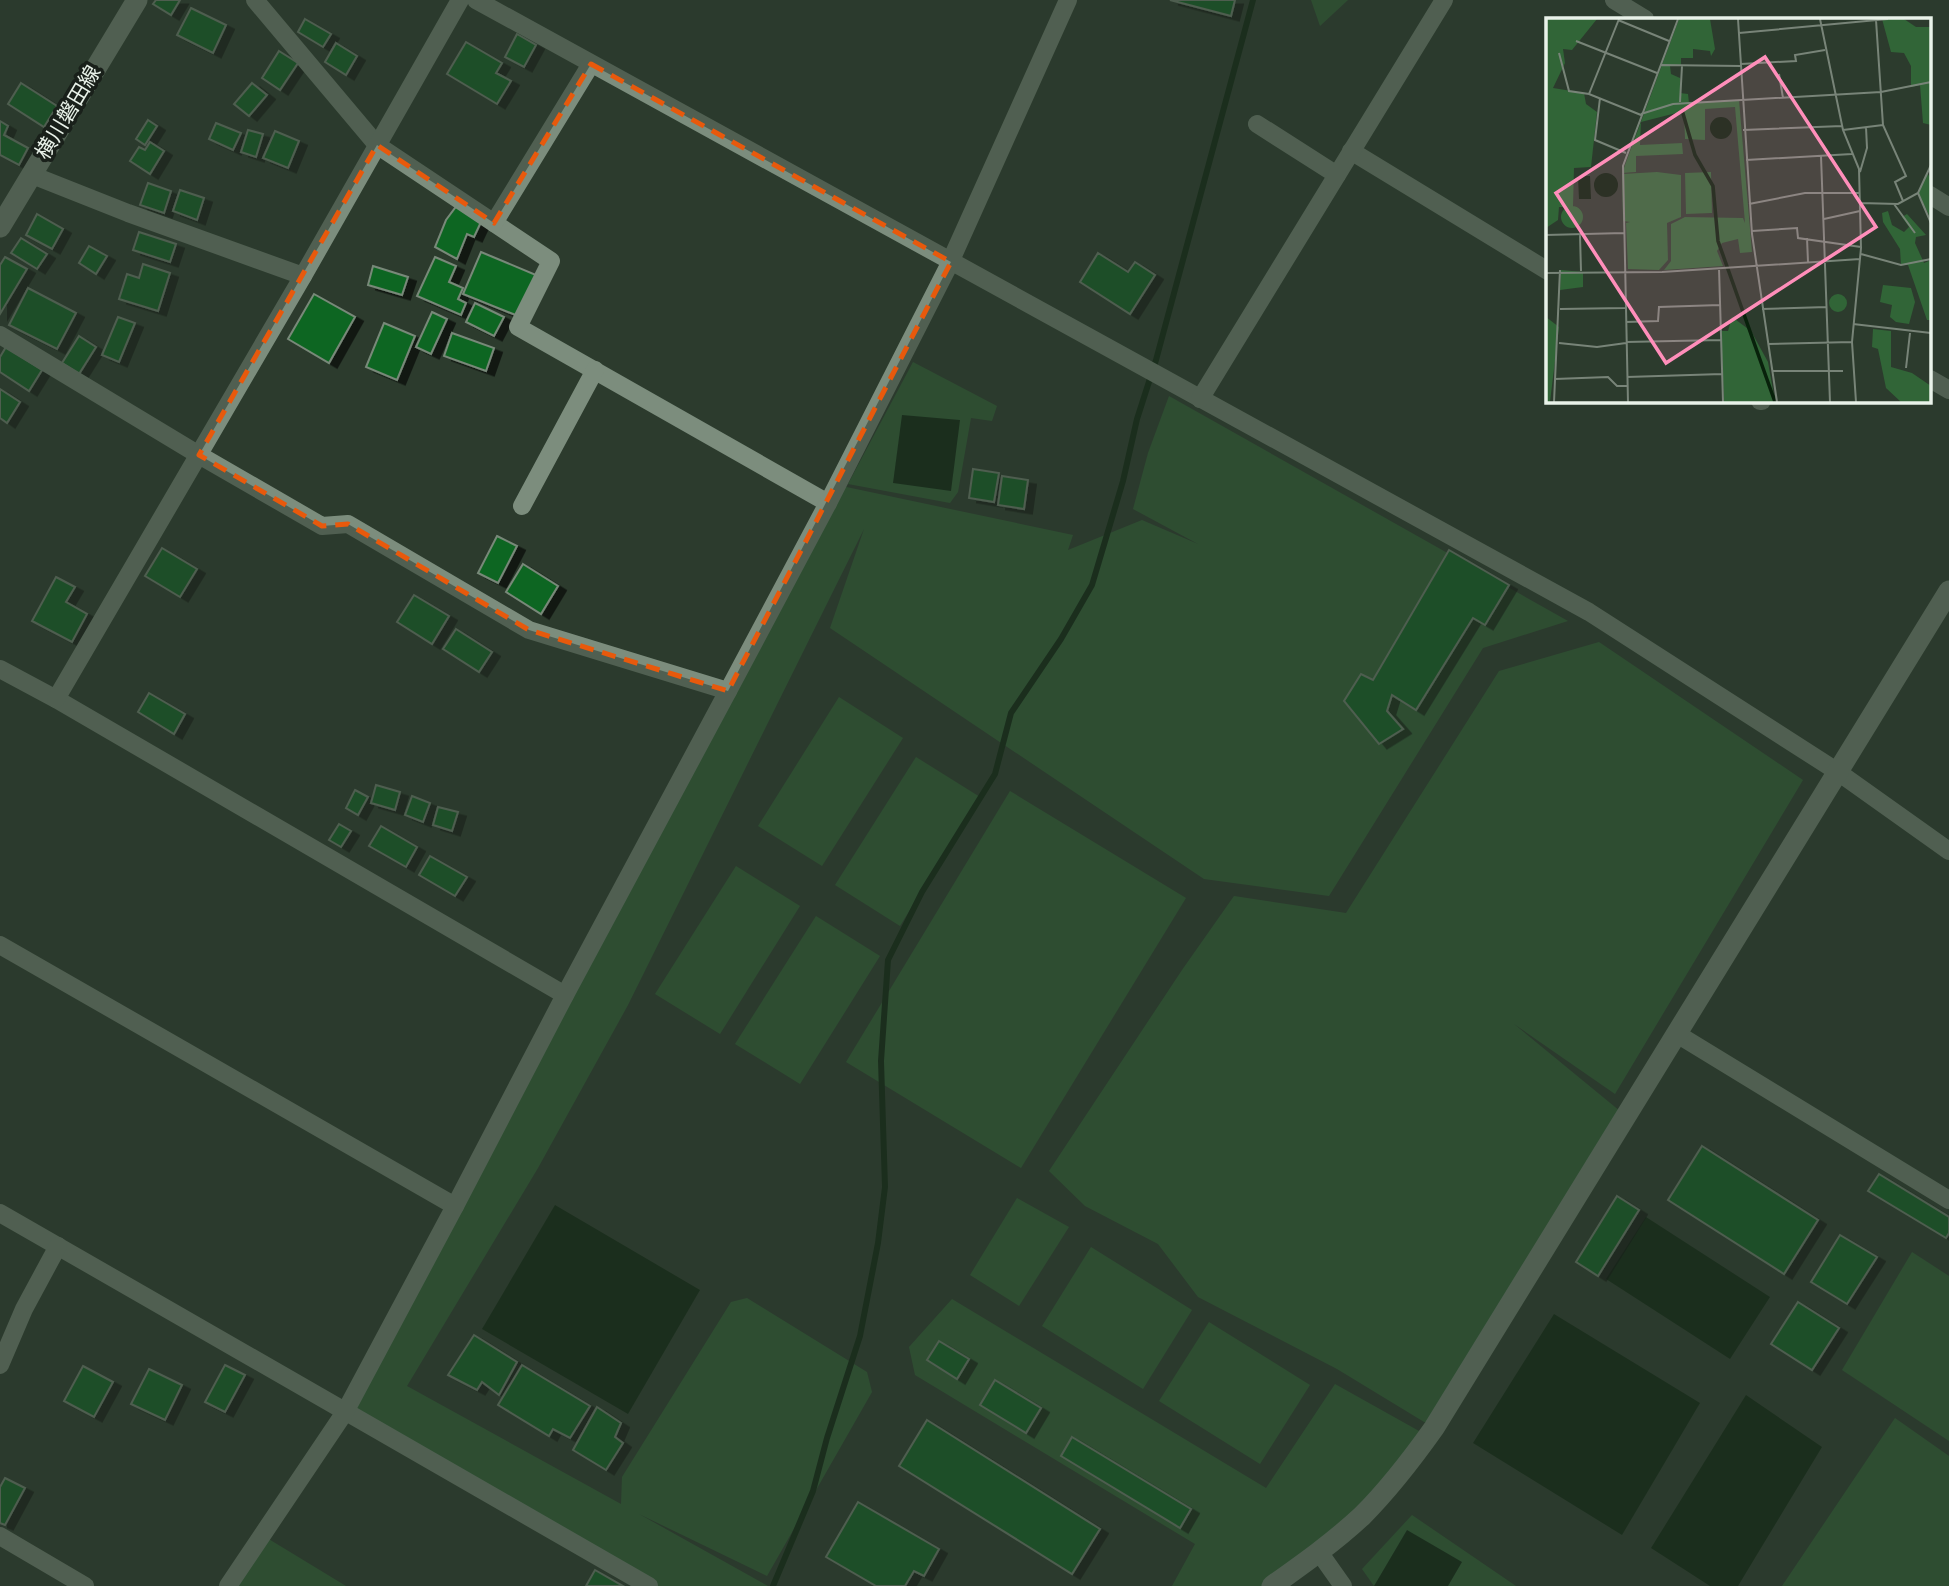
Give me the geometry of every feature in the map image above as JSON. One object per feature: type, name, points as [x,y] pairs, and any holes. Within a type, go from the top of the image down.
[{"type":"street","name":"横川磐田線","points":[[0,227],[137,0]]},
{"type":"street","points":[[255,0],[377,145],[551,261],[519,327],[828,502]]},
{"type":"street","points":[[56,699],[460,0]]},
{"type":"street","points":[[476,0],[1589,612],[1838,772],[1949,851]]},
{"type":"street","points":[[228,1586],[345,1412],[728,691],[951,262],[1068,0]]},
{"type":"street","points":[[1200,398],[1444,0]]},
{"type":"street","points":[[1614,0],[1644,18]]},
{"type":"street","points":[[494,223],[591,64]]},
{"type":"street","points":[[1257,124],[1337,175]]},
{"type":"street","points":[[1352,151],[1546,270]]},
{"type":"street","points":[[32,175],[128,214],[303,275]]},
{"type":"street","points":[[1932,196],[1949,207]]},
{"type":"street","points":[[0,335],[322,526],[348,524],[529,630],[728,691]]},
{"type":"street","points":[[522,506],[595,370]]},
{"type":"street","points":[[1932,380],[1949,390]]},
{"type":"street","points":[[1272,1586],[1362,1516],[1397,1478],[1434,1428],[1949,591]]},
{"type":"street","points":[[0,669],[565,995]]},
{"type":"street","points":[[0,945],[455,1206]]},
{"type":"street","points":[[1677,1034],[1949,1200]]},
{"type":"street","points":[[0,1213],[649,1586]]},
{"type":"street","points":[[0,1365],[24,1309],[58,1246]]},
{"type":"street","points":[[0,1536],[85,1586]]},
{"type":"street","points":[[1319,1552],[1343,1586]]},
{"type":"highlighted area","points":[[591,64],[951,262],[728,691],[529,630],[348,524],[322,526],[199,455],[377,145],[494,223]]},
{"type":"green space","points":[[1311,0],[1348,0],[1320,26]]},
{"type":"green space","points":[[913,362],[997,406],[992,421],[971,418],[958,492],[950,503],[848,484]]},
{"type":"green space","points":[[1169,396],[1568,621],[1483,648],[1329,896],[1204,879],[830,628],[864,529],[628,1005],[538,1168],[407,1386],[621,1504],[622,1477],[731,1302],[747,1298],[867,1372],[872,1392],[767,1576],[639,1514],[768,1586],[649,1586],[351,1416],[837,485],[1073,535],[1068,550],[1142,520],[1198,544],[1133,509],[1148,453]]},
{"type":"green space","points":[[1599,642],[1803,780],[1615,1094],[1514,1024],[1626,1116],[1434,1428],[1337,1369],[1198,1297],[1158,1244],[1085,1206],[1049,1171],[1234,896],[1346,913],[1499,671]]},
{"type":"green space","points":[[839,697],[903,738],[822,866],[758,826]]},
{"type":"green space","points":[[916,757],[980,797],[900,926],[835,885]]},
{"type":"green space","points":[[1010,791],[1186,898],[1021,1168],[846,1062]]},
{"type":"green space","points":[[736,866],[800,906],[720,1034],[655,994]]},
{"type":"green space","points":[[816,916],[880,956],[800,1084],[735,1044]]},
{"type":"green space","points":[[1017,1198],[1069,1227],[1019,1306],[970,1275]]},
{"type":"green space","points":[[1091,1247],[1192,1310],[1143,1389],[1042,1326]]},
{"type":"green space","points":[[1912,1252],[1949,1276],[1949,1441],[1842,1370]]},
{"type":"green space","points":[[952,1299],[1266,1488],[1335,1384],[1428,1436],[1347,1528],[1268,1586],[1172,1586],[1195,1544],[915,1375],[909,1347]]},
{"type":"green space","points":[[1209,1322],[1310,1385],[1260,1464],[1159,1401]]},
{"type":"green space","points":[[1895,1418],[1949,1456],[1949,1586],[1782,1586]]},
{"type":"green space","points":[[1412,1515],[1516,1586],[1374,1586],[1362,1569]]},
{"type":"green space","points":[[267,1538],[346,1586],[235,1586]]},
{"type":"shaded area","points":[[902,415],[960,420],[951,491],[893,483]]},
{"type":"shaded area","points":[[555,1205],[700,1290],[628,1414],[482,1329]]},
{"type":"shaded area","points":[[1646,1217],[1770,1297],[1730,1359],[1606,1279]]},
{"type":"shaded area","points":[[1554,1314],[1700,1403],[1622,1535],[1473,1443]]},
{"type":"shaded area","points":[[1746,1395],[1822,1447],[1738,1586],[1710,1586],[1651,1548]]},
{"type":"shaded area","points":[[1407,1530],[1462,1562],[1448,1586],[1374,1586]]},
{"type":"building","points":[[156,0],[180,0],[171,15],[153,4]]},
{"type":"building","points":[[1170,0],[1235,0],[1231,16]]},
{"type":"building","points":[[191,8],[226,25],[213,53],[177,35]]},
{"type":"building","points":[[305,19],[331,34],[323,47],[298,32]]},
{"type":"building","points":[[517,34],[536,45],[524,67],[505,57]]},
{"type":"building","points":[[466,42],[502,63],[496,73],[511,81],[497,104],[447,74]]},
{"type":"building","points":[[336,43],[357,56],[346,75],[325,62]]},
{"type":"building","points":[[279,51],[298,63],[280,90],[262,78]]},
{"type":"building","points":[[21,83],[57,106],[44,127],[8,104]]},
{"type":"building","points":[[252,83],[267,95],[249,116],[234,104]]},
{"type":"building","points":[[148,120],[157,126],[145,145],[136,139]]},
{"type":"building","points":[[0,121],[8,126],[4,135],[28,148],[19,165],[0,155]]},
{"type":"building","points":[[216,123],[241,133],[233,150],[209,139]]},
{"type":"building","points":[[248,130],[263,134],[256,157],[241,152]]},
{"type":"building","points":[[275,131],[299,141],[288,168],[263,158]]},
{"type":"building","points":[[150,142],[164,151],[150,174],[130,161],[139,147],[145,150]]},
{"type":"building","points":[[148,183],[171,191],[164,213],[140,205]]},
{"type":"building","points":[[180,190],[204,198],[197,220],[173,211]]},
{"type":"building","points":[[458,204],[481,222],[474,237],[467,234],[457,259],[435,247],[446,220]]},
{"type":"building","points":[[37,214],[63,229],[52,249],[26,235]]},
{"type":"building","points":[[139,232],[176,244],[170,262],[133,250]]},
{"type":"building","points":[[21,238],[47,254],[37,269],[11,253]]},
{"type":"building","points":[[89,246],[107,256],[96,274],[79,263]]},
{"type":"building","points":[[481,252],[536,275],[518,316],[463,294]]},
{"type":"building","points":[[1098,253],[1128,272],[1135,262],[1155,275],[1130,314],[1080,282]]},
{"type":"building","points":[[5,257],[27,269],[0,314],[0,265]]},
{"type":"building","points":[[435,257],[456,266],[449,282],[463,288],[458,299],[466,303],[461,315],[417,296]]},
{"type":"building","points":[[143,264],[170,273],[158,311],[119,299],[127,274],[139,278]]},
{"type":"building","points":[[373,266],[408,277],[402,295],[368,285]]},
{"type":"building","points":[[28,288],[76,313],[57,349],[9,325]]},
{"type":"building","points":[[314,294],[355,317],[329,363],[288,339]]},
{"type":"building","points":[[475,303],[504,317],[494,336],[466,322]]},
{"type":"building","points":[[432,312],[447,319],[431,354],[416,347]]},
{"type":"building","points":[[118,317],[135,323],[119,362],[102,355]]},
{"type":"building","points":[[384,323],[415,336],[397,380],[366,367]]},
{"type":"building","points":[[452,333],[494,348],[486,371],[444,356]]},
{"type":"building","points":[[79,336],[96,347],[79,374],[62,363]]},
{"type":"building","points":[[6,347],[42,370],[29,391],[0,372],[0,357]]},
{"type":"building","points":[[0,389],[20,402],[7,423],[0,418]]},
{"type":"building","points":[[973,469],[999,473],[994,502],[969,498]]},
{"type":"building","points":[[1002,476],[1028,480],[1024,509],[998,505]]},
{"type":"building","points":[[497,536],[517,546],[498,583],[478,573]]},
{"type":"building","points":[[162,548],[197,569],[180,597],[145,576]]},
{"type":"building","points":[[1449,550],[1509,585],[1485,625],[1473,618],[1416,710],[1392,695],[1387,711],[1403,729],[1379,744],[1344,701],[1361,674],[1373,680]]},
{"type":"building","points":[[523,564],[558,586],[541,614],[506,592]]},
{"type":"building","points":[[56,577],[75,587],[66,602],[87,614],[72,642],[32,621]]},
{"type":"building","points":[[414,595],[449,616],[432,644],[397,622]]},
{"type":"building","points":[[456,629],[492,652],[479,672],[443,649]]},
{"type":"building","points":[[149,693],[185,714],[174,734],[138,712]]},
{"type":"building","points":[[376,785],[400,792],[395,810],[371,803]]},
{"type":"building","points":[[355,790],[368,797],[358,815],[346,808]]},
{"type":"building","points":[[412,796],[430,803],[423,822],[405,815]]},
{"type":"building","points":[[438,807],[458,812],[452,831],[433,825]]},
{"type":"building","points":[[339,824],[351,831],[341,847],[329,840]]},
{"type":"building","points":[[381,826],[417,847],[406,867],[369,846]]},
{"type":"building","points":[[430,856],[467,877],[455,896],[419,875]]},
{"type":"building","points":[[1702,1146],[1818,1220],[1784,1274],[1668,1200]]},
{"type":"building","points":[[1879,1174],[1949,1217],[1949,1233],[1946,1238],[1868,1191]]},
{"type":"building","points":[[1617,1196],[1639,1210],[1598,1276],[1576,1262]]},
{"type":"building","points":[[1840,1235],[1877,1257],[1847,1304],[1811,1282]]},
{"type":"building","points":[[1798,1302],[1839,1328],[1812,1370],[1771,1344]]},
{"type":"building","points":[[474,1335],[517,1362],[499,1395],[482,1382],[477,1390],[448,1375]]},
{"type":"building","points":[[939,1341],[969,1359],[957,1379],[927,1360]]},
{"type":"building","points":[[225,1365],[245,1375],[225,1412],[205,1402]]},
{"type":"building","points":[[522,1365],[590,1406],[570,1438],[553,1429],[549,1436],[498,1405]]},
{"type":"building","points":[[83,1366],[113,1382],[94,1417],[64,1401]]},
{"type":"building","points":[[149,1369],[182,1385],[165,1420],[131,1404]]},
{"type":"building","points":[[995,1380],[1041,1408],[1026,1433],[980,1405]]},
{"type":"building","points":[[597,1407],[621,1423],[615,1437],[623,1443],[606,1470],[573,1450]]},
{"type":"building","points":[[927,1420],[1100,1529],[1072,1574],[899,1466]]},
{"type":"building","points":[[1072,1437],[1191,1509],[1180,1528],[1061,1456]]},
{"type":"building","points":[[5,1478],[25,1488],[5,1525],[0,1523],[0,1487]]},
{"type":"building","points":[[858,1502],[939,1549],[924,1576],[914,1571],[905,1586],[876,1586],[826,1557]]},
{"type":"building","points":[[595,1570],[623,1586],[586,1586]]},
{"type":"waterway","points":[[773,1586],[813,1491],[860,1336],[878,1243],[885,1187],[881,1061],[888,960],[922,892],[995,774],[1011,713],[1061,639],[1092,585],[1123,481],[1137,419],[1156,360],[1253,0]]}]
